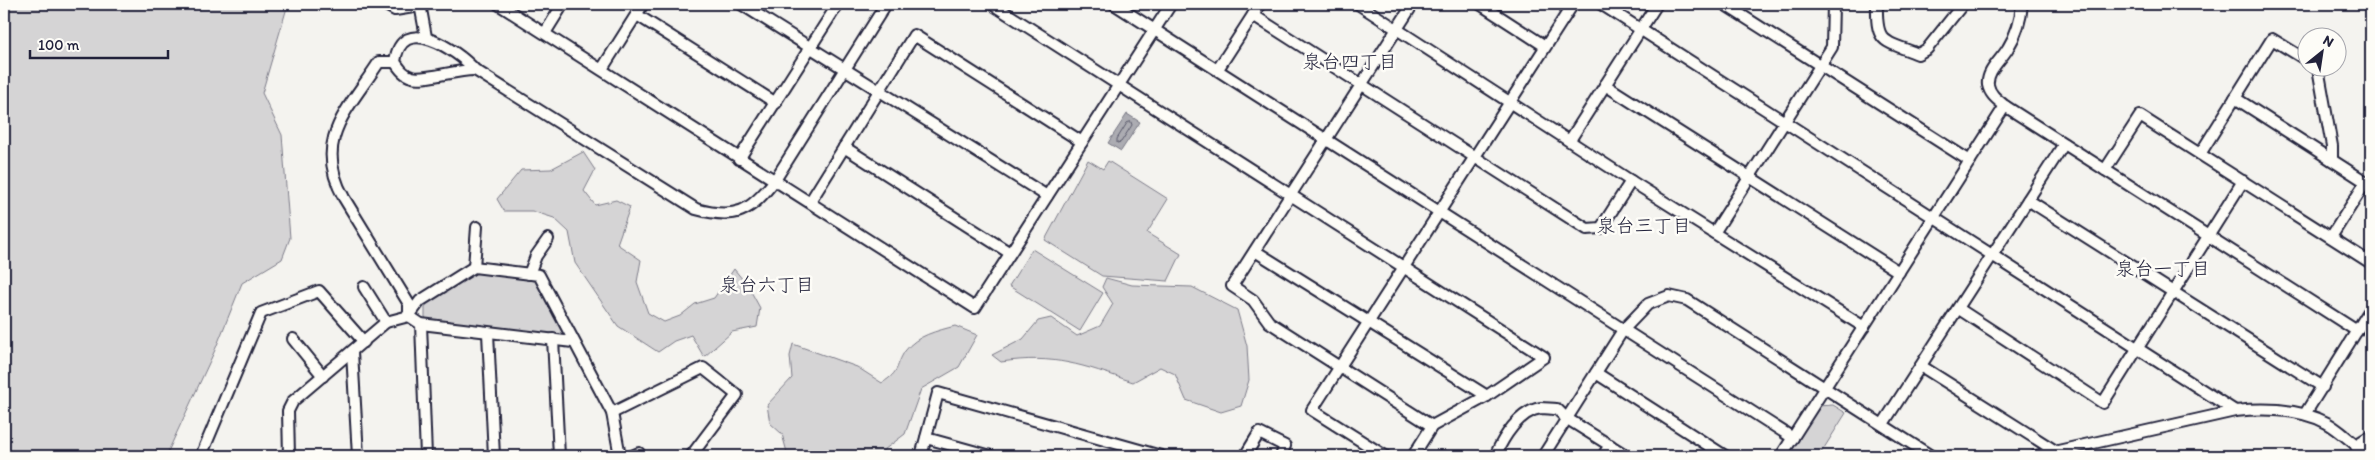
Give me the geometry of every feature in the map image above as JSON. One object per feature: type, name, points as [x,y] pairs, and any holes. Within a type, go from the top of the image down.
[{"type":"main road","points":[[2370,456],[2358,446],[2371,438]]},
{"type":"street","points":[[384,4],[395,10],[420,5],[426,37]]},
{"type":"street","points":[[498,4],[975,308],[1171,4]]},
{"type":"street","points":[[545,33],[563,4]]},
{"type":"street","points":[[602,69],[643,4]]},
{"type":"street","points":[[742,4],[1047,196]]},
{"type":"street","points":[[739,159],[838,4]]},
{"type":"street","points":[[475,70],[463,70],[413,78],[402,72],[395,62],[396,52],[402,43],[414,37],[426,37],[464,59],[475,70],[696,209],[716,215],[745,211],[760,200],[775,180],[886,4]]},
{"type":"street","points":[[992,4],[1544,358],[1487,396],[1432,426],[1413,456]]},
{"type":"street","points":[[1114,4],[1793,438]]},
{"type":"street","points":[[1218,69],[1260,4]]},
{"type":"street","points":[[1358,4],[1631,181],[1864,327]]},
{"type":"street","points":[[1413,4],[1232,286],[1253,300],[1269,322],[1432,426]]},
{"type":"street","points":[[1480,4],[1545,46]]},
{"type":"street","points":[[1385,456],[1312,410],[1573,4]]},
{"type":"street","points":[[1601,4],[2235,411]]},
{"type":"street","points":[[1570,140],[1657,4]]},
{"type":"street","points":[[1724,4],[1970,161]]},
{"type":"street","points":[[1714,233],[1832,47],[1833,4]]},
{"type":"street","points":[[1877,4],[1876,27],[1881,36],[1888,42],[1918,54],[1928,49],[1963,4]]},
{"type":"street","points":[[2022,4],[2022,16],[2008,48],[1992,70],[1988,84],[1992,95],[2005,106],[2357,331]]},
{"type":"street","points":[[636,15],[776,103]]},
{"type":"street","points":[[1253,15],[1587,229],[1601,228],[1631,181]]},
{"type":"street","points":[[810,202],[914,35],[1082,142]]},
{"type":"street","points":[[2200,154],[2272,39],[2298,55]]},
{"type":"street","points":[[395,62],[379,62],[337,128],[331,144],[330,163],[334,180],[409,304],[409,316]]},
{"type":"street","points":[[2320,78],[2332,146],[2332,160]]},
{"type":"street","points":[[1605,85],[1899,272]]},
{"type":"street","points":[[2235,98],[2366,182],[2331,237]]},
{"type":"street","points":[[1780,456],[2005,106]]},
{"type":"street","points":[[2105,170],[2140,116],[2371,263]]},
{"type":"street","points":[[1883,424],[2064,144]]},
{"type":"street","points":[[844,147],[1010,253]]},
{"type":"street","points":[[1959,309],[2103,403],[2243,181]]},
{"type":"street","points":[[2028,200],[2322,387]]},
{"type":"street","points":[[474,267],[477,227]]},
{"type":"street","points":[[529,274],[536,256],[548,239]]},
{"type":"street","points":[[1255,251],[1368,324],[1487,396]]},
{"type":"street","points":[[289,456],[288,412],[293,401],[386,322],[409,316],[420,301],[474,267],[538,275],[612,413],[620,456]]},
{"type":"street","points":[[364,287],[386,322]]},
{"type":"street","points":[[201,456],[261,313],[319,291],[364,342]]},
{"type":"street","points":[[1543,456],[1622,330],[1648,304],[1669,296],[1687,300],[1931,456]]},
{"type":"street","points":[[2305,414],[2371,308]]},
{"type":"street","points":[[409,316],[421,324],[573,342]]},
{"type":"street","points":[[421,324],[426,456]]},
{"type":"street","points":[[488,333],[494,456]]},
{"type":"street","points":[[293,339],[324,376]]},
{"type":"street","points":[[553,339],[559,456]]},
{"type":"street","points":[[352,352],[358,456]]},
{"type":"street","points":[[1921,366],[2057,452]]},
{"type":"street","points":[[612,413],[703,368],[737,395],[691,456]]},
{"type":"street","points":[[1596,373],[1725,456]]},
{"type":"street","points":[[921,456],[938,393],[1161,456]]},
{"type":"street","points":[[1494,456],[1512,427],[1526,414],[1540,408],[1557,409],[1566,418],[1627,456]]},
{"type":"street","points":[[2036,456],[2235,411],[2264,408],[2305,414],[2327,423],[2358,446]]},
{"type":"street","points":[[1245,456],[1258,433],[1283,451]]},
{"type":"street","points":[[926,438],[991,456]]},
{"type":"street","points":[[1603,456],[1610,445]]},
{"type":"shaded area","points":[[4,4],[288,4],[262,93],[282,135],[290,238],[282,259],[242,283],[215,350],[166,456],[4,456]]},
{"type":"shaded area","points":[[583,152],[595,170],[584,191],[595,205],[616,200],[630,207],[617,244],[641,260],[637,282],[648,313],[664,322],[680,316],[695,304],[714,298],[734,269],[748,286],[760,308],[757,327],[732,332],[704,357],[691,335],[674,341],[658,352],[618,326],[575,263],[569,232],[554,218],[532,211],[504,211],[497,199],[521,170],[551,169]]},
{"type":"shaded area","points":[[1088,160],[1103,169],[1108,161],[1168,199],[1147,233],[1181,254],[1168,281],[1102,276],[1045,240]]},
{"type":"shaded area","points":[[1032,249],[1103,293],[1080,331],[1009,286]]},
{"type":"shaded area","points":[[474,272],[539,279],[565,330],[560,338],[430,323],[425,317],[427,302]]},
{"type":"shaded area","points":[[1106,278],[1132,285],[1192,287],[1237,310],[1247,346],[1249,380],[1241,406],[1221,412],[1186,400],[1175,374],[1160,367],[1133,382],[1083,366],[1053,360],[1037,359],[1001,362],[992,355],[1023,339],[1038,321],[1051,318],[1077,336],[1100,326],[1113,304],[1102,287]]},
{"type":"shaded area","points":[[955,326],[977,335],[959,367],[921,389],[905,434],[876,456],[788,456],[782,434],[770,423],[767,405],[792,378],[790,356],[793,344],[857,367],[882,383],[895,372],[905,351],[915,341],[928,334]]},
{"type":"shaded area","points":[[1833,405],[1846,413],[1819,456],[1787,456],[1817,406]]},
{"type":"water","points":[[1127,114],[1140,122],[1121,151],[1108,143]]},
{"type":"district","name":"泉台四丁目","points":[[1350,61]]},
{"type":"district","name":"泉台三丁目","points":[[1644,225]]},
{"type":"district","name":"泉台一丁目","points":[[2163,268]]},
{"type":"district","name":"泉台六丁目","points":[[767,284]]}]
